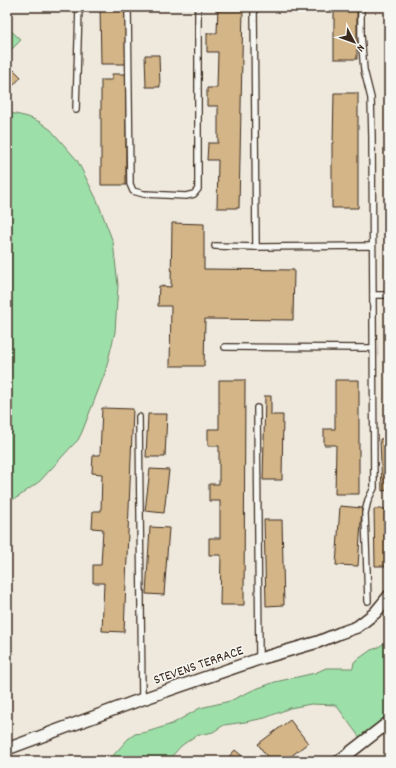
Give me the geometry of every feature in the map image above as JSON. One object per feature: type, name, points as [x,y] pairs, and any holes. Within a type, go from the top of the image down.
[{"type":"street","name":"STEVENS TERRACE","points":[[7,749],[142,699],[259,659],[318,642],[356,627],[375,613],[389,596]]},
{"type":"street","points":[[339,761],[389,722]]},
{"type":"lane","points":[[76,110],[79,7]]},
{"type":"lane","points":[[128,7],[130,184],[133,191],[144,194],[186,196],[194,194],[198,189],[198,7]]},
{"type":"lane","points":[[254,7],[256,247]]},
{"type":"lane","points":[[361,7],[361,35],[364,70],[371,98],[374,488],[368,500],[366,513],[368,601]]},
{"type":"lane","points":[[215,246],[372,246]]},
{"type":"lane","points":[[373,295],[389,295]]},
{"type":"lane","points":[[225,347],[373,348]]},
{"type":"lane","points":[[257,408],[259,659]]},
{"type":"lane","points":[[138,418],[142,699]]},
{"type":"green space","points":[[7,27],[21,40],[7,54]]},
{"type":"green space","points":[[7,112],[28,117],[40,122],[51,130],[77,160],[97,200],[113,242],[118,285],[115,332],[105,373],[78,440],[40,481],[18,497],[7,502]]},
{"type":"green space","points":[[389,640],[389,716],[360,738],[336,705],[311,704],[290,708],[265,718],[224,725],[213,732],[195,736],[181,746],[165,761],[108,761],[128,739],[135,734],[147,732],[172,724],[200,708],[230,701],[275,682],[315,673],[326,668],[353,668],[354,662]]},
{"type":"building","points":[[100,7],[126,7],[126,64],[101,64]]},
{"type":"building","points":[[218,7],[243,7],[239,208],[217,208],[218,160],[207,160],[208,143],[218,143],[218,106],[207,106],[207,88],[217,88],[218,52],[207,52],[207,33],[217,33]]},
{"type":"building","points":[[334,7],[357,7],[357,59],[334,59]]},
{"type":"building","points":[[145,55],[159,55],[160,87],[146,87]]},
{"type":"building","points":[[14,70],[21,77],[12,87],[7,82],[7,77]]},
{"type":"building","points":[[112,74],[126,74],[126,185],[101,185],[101,80],[112,80]]},
{"type":"building","points":[[334,93],[358,93],[358,208],[332,208]]},
{"type":"building","points":[[172,223],[204,224],[204,269],[294,270],[293,320],[205,319],[204,366],[170,366],[171,306],[158,306],[159,286],[171,287]]},
{"type":"building","points":[[219,380],[245,380],[244,605],[220,605],[221,555],[209,555],[209,538],[220,538],[220,501],[209,501],[209,484],[219,484],[219,446],[208,446],[208,429],[219,429]]},
{"type":"building","points":[[335,380],[359,380],[359,494],[335,494],[336,445],[324,445],[324,429],[335,429]]},
{"type":"building","points":[[265,396],[271,396],[271,415],[283,415],[282,480],[263,480]]},
{"type":"building","points":[[102,408],[133,409],[124,632],[102,631],[104,583],[93,583],[93,565],[101,565],[103,529],[92,528],[93,511],[101,511],[102,474],[92,473],[93,455],[100,455]]},
{"type":"building","points":[[148,414],[167,414],[165,457],[146,457]]},
{"type":"building","points":[[389,438],[389,490],[382,491],[380,439]]},
{"type":"building","points":[[150,469],[169,470],[164,513],[145,511]]},
{"type":"building","points":[[340,506],[362,508],[358,566],[336,565]]},
{"type":"building","points":[[374,509],[389,509],[389,566],[375,566]]},
{"type":"building","points":[[264,520],[282,520],[284,605],[266,606]]},
{"type":"building","points":[[150,527],[169,528],[164,595],[146,594]]},
{"type":"building","points":[[290,720],[308,743],[285,761],[270,761],[258,744]]},
{"type":"building","points":[[235,750],[248,761],[225,761]]}]
